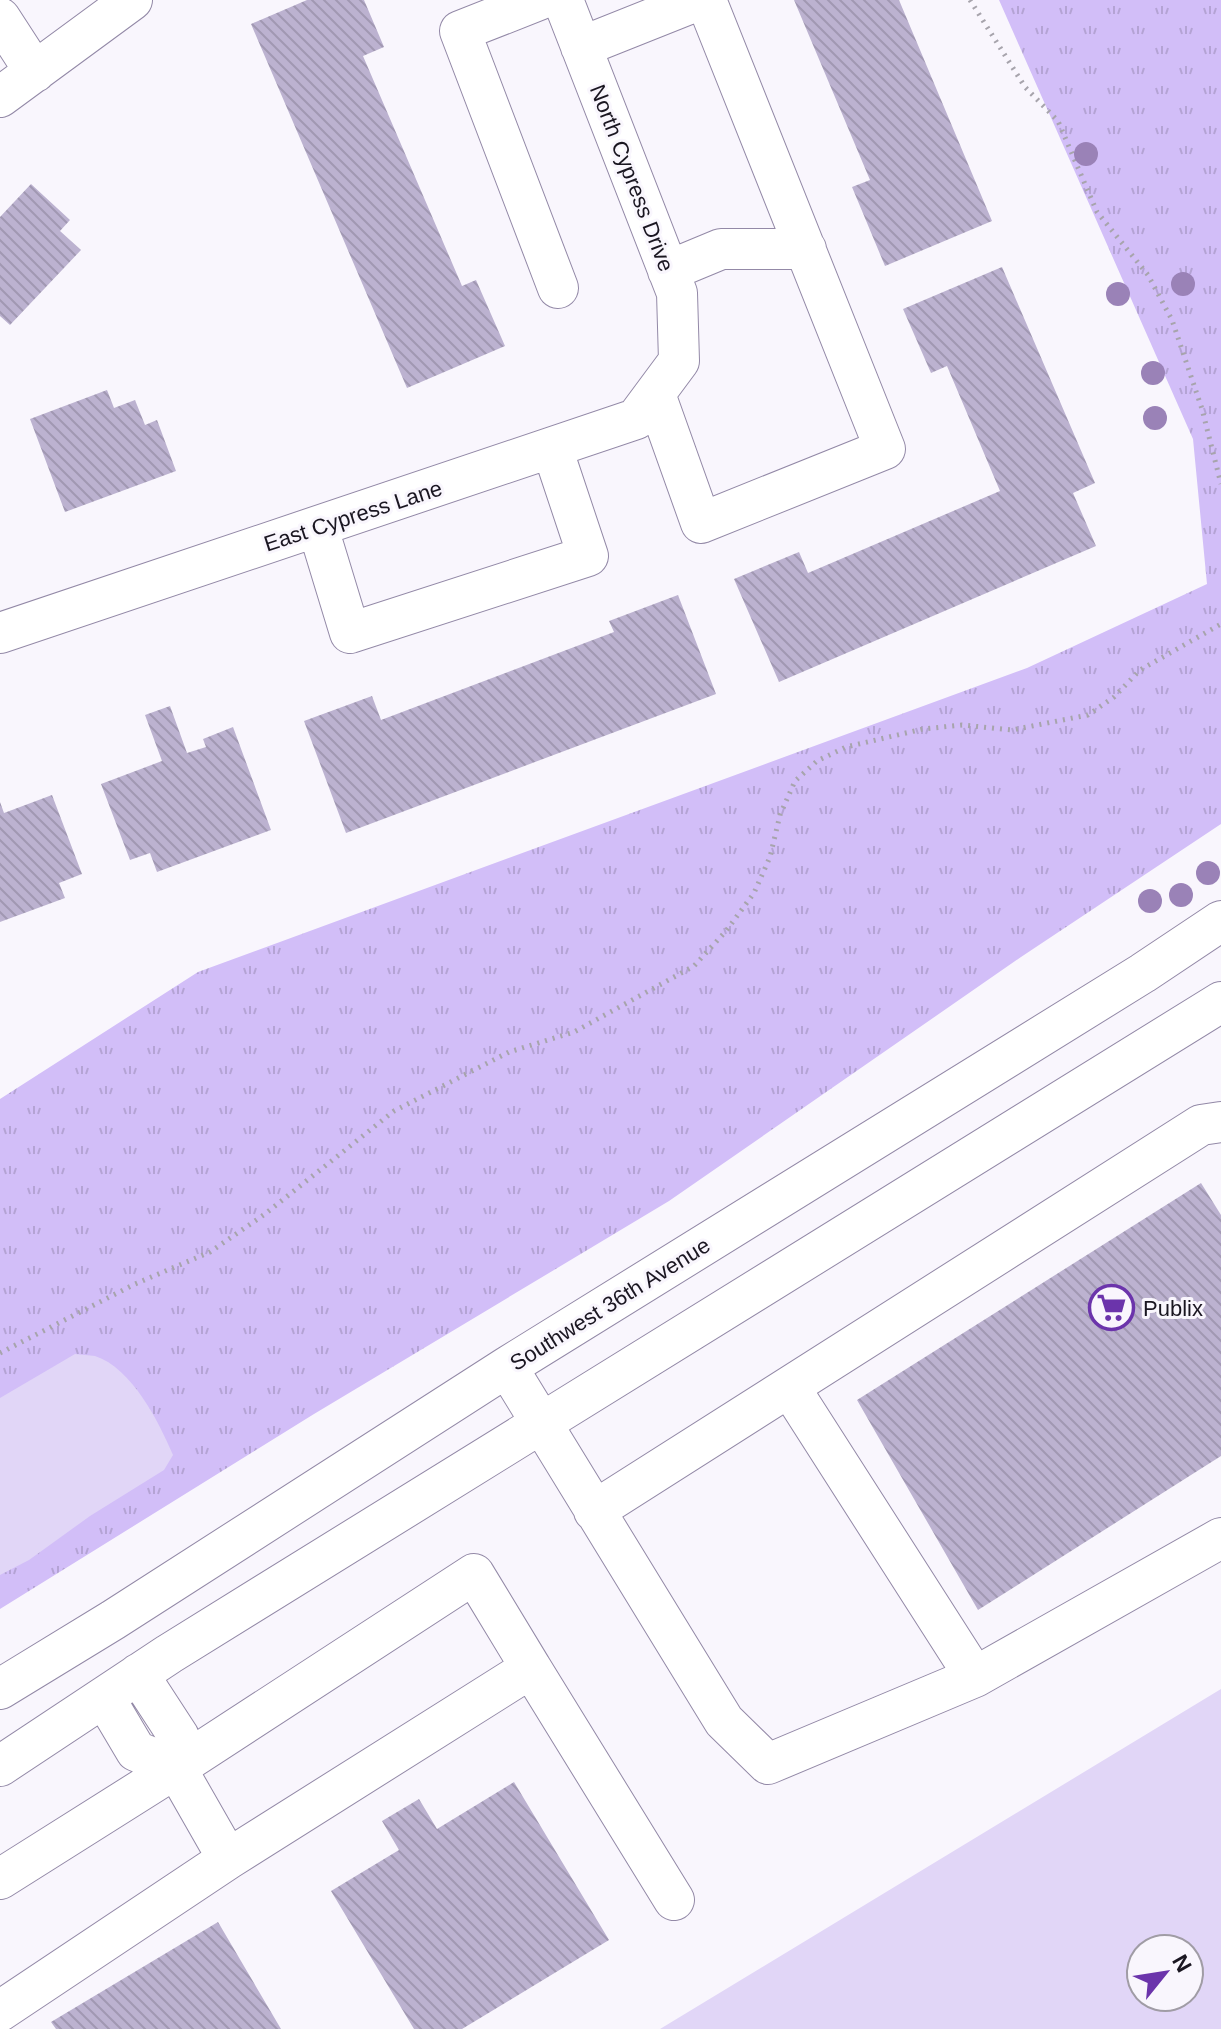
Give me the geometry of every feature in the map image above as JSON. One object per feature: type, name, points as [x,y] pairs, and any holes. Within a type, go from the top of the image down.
[{"type":"street","points":[[0,97],[132,0]]},
{"type":"street","points":[[539,0],[460,31],[558,288]]},
{"type":"street","name":"North Cypress Drive","points":[[563,0],[677,293],[679,361]]},
{"type":"street","points":[[581,47],[699,0]]},
{"type":"street","points":[[655,394],[701,523],[885,449],[706,0]]},
{"type":"street","points":[[0,18],[35,72]]},
{"type":"street","points":[[668,271],[721,249],[806,249]]},
{"type":"street","name":"East Cypress Lane","points":[[0,633],[636,419],[679,361]]},
{"type":"street","points":[[318,528],[350,633],[588,556],[552,448]]},
{"type":"street","name":"Southwest 36th Avenue","points":[[0,1689],[507,1367],[1143,973],[1221,921]]},
{"type":"street","points":[[0,1766],[138,1674],[1221,1002]]},
{"type":"street","points":[[594,1511],[1201,1125],[1221,1122]]},
{"type":"street","points":[[507,1367],[724,1721],[768,1764],[975,1677],[1221,1538]]},
{"type":"street","points":[[790,1388],[975,1677]]},
{"type":"street","points":[[0,1879],[474,1574],[674,1900]]},
{"type":"street","points":[[0,2011],[228,1859],[531,1668]]},
{"type":"street","points":[[138,1674],[179,1737],[176,1768],[228,1859]]},
{"type":"street","points":[[104,1697],[136,1751],[176,1768]]},
{"type":"path","points":[[970,0],[1025,87],[1058,121],[1097,212],[1148,275],[1172,320],[1202,409],[1221,484]]},
{"type":"path","points":[[0,1353],[135,1284],[210,1252],[265,1214],[394,1111],[509,1052],[574,1032],[694,966],[726,931],[754,893],[770,857],[780,815],[795,781],[817,761],[846,747],[923,729],[962,725],[1012,730],[1088,715],[1114,697],[1140,670],[1221,624]]},
{"type":"green space","points":[[999,0],[1221,0],[1221,824],[1021,957],[669,1201],[314,1414],[0,1609],[0,1099],[198,972],[1027,668],[1207,584],[1193,439]]},
{"type":"shaded area","points":[[75,1354],[95,1356],[121,1372],[152,1412],[173,1455],[164,1470],[90,1516],[29,1560],[0,1575],[0,1398]]},
{"type":"shaded area","points":[[1221,1689],[1221,2029],[660,2029]]},
{"type":"building","points":[[307,0],[364,0],[384,47],[363,56],[462,286],[476,280],[505,346],[407,388],[251,24]]},
{"type":"building","points":[[794,0],[899,0],[992,221],[885,266],[852,187],[870,180]]},
{"type":"building","points":[[31,184],[70,220],[60,231],[81,250],[10,325],[0,316],[0,217]]},
{"type":"building","points":[[1002,267],[1095,483],[1073,493],[1096,546],[779,682],[734,579],[799,552],[808,573],[1000,491],[947,366],[931,373],[903,309]]},
{"type":"building","points":[[107,390],[114,408],[135,400],[145,425],[157,420],[176,471],[65,512],[30,419]]},
{"type":"building","points":[[678,595],[716,694],[346,833],[304,721],[372,696],[381,720],[614,632],[609,621]]},
{"type":"building","points":[[170,706],[187,753],[206,747],[203,739],[233,727],[271,830],[157,872],[150,853],[130,860],[101,784],[162,761],[145,715]]},
{"type":"building","points":[[52,795],[82,874],[59,883],[65,898],[0,922],[0,802],[4,813]]},
{"type":"building","name":"Publix","points":[[1201,1183],[1221,1215],[1221,1456],[978,1610],[857,1400]]},
{"type":"building","points":[[514,1782],[609,1940],[462,2029],[414,2029],[331,1891],[399,1850],[382,1821],[419,1799],[437,1829]]},
{"type":"building","points":[[218,1922],[281,2029],[56,2029],[51,2022]]},
{"type":"place","name":"Publix","points":[[1112,1308]]}]
